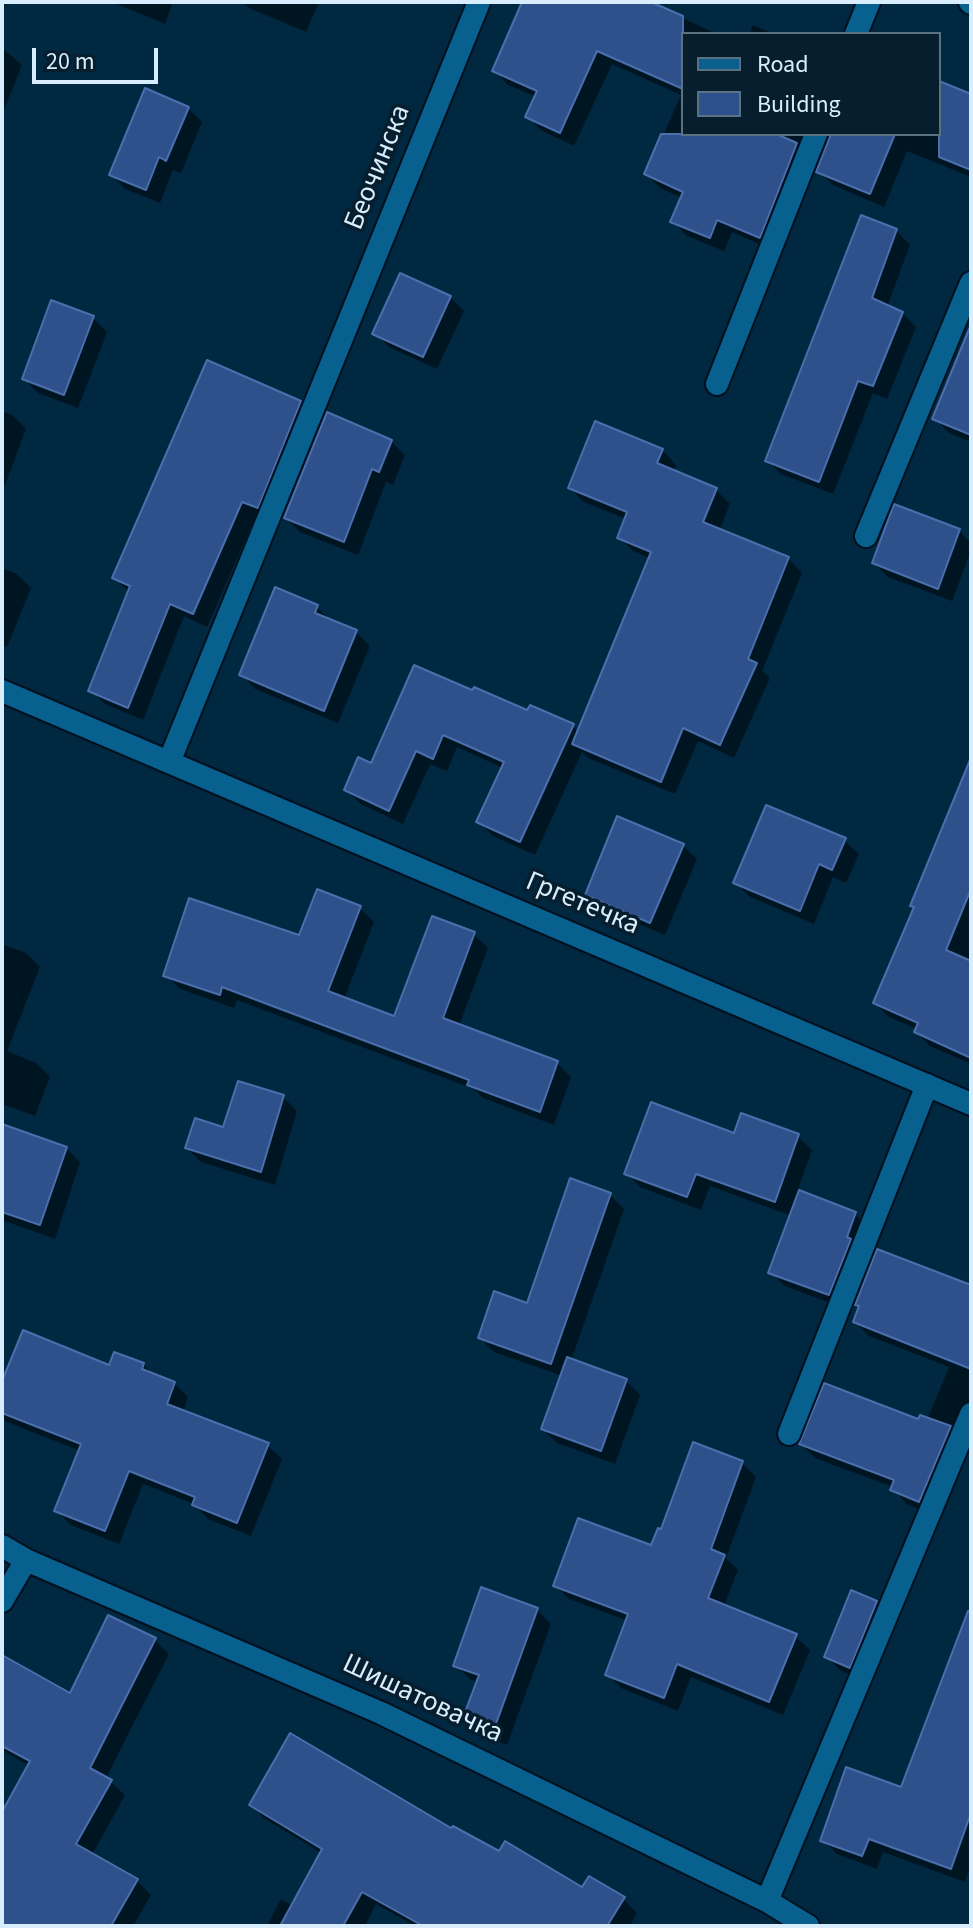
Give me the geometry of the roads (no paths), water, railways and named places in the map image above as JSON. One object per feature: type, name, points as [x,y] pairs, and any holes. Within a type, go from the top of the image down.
[{"type":"street","name":"Беочинска","points":[[169,762],[479,2]]},
{"type":"street","points":[[857,32],[869,2]]},
{"type":"street","points":[[717,384],[815,136]]},
{"type":"street","points":[[866,536],[971,283]]},
{"type":"street","name":"Гргетечка","points":[[2,691],[971,1104]]},
{"type":"street","points":[[789,1434],[927,1085]]},
{"type":"street","points":[[767,1901],[971,1414]]},
{"type":"street","name":"Шишатовачка","points":[[2,1546],[26,1560],[381,1713],[767,1901],[808,1926]]},
{"type":"street","points":[[2,1601],[26,1560]]}]
